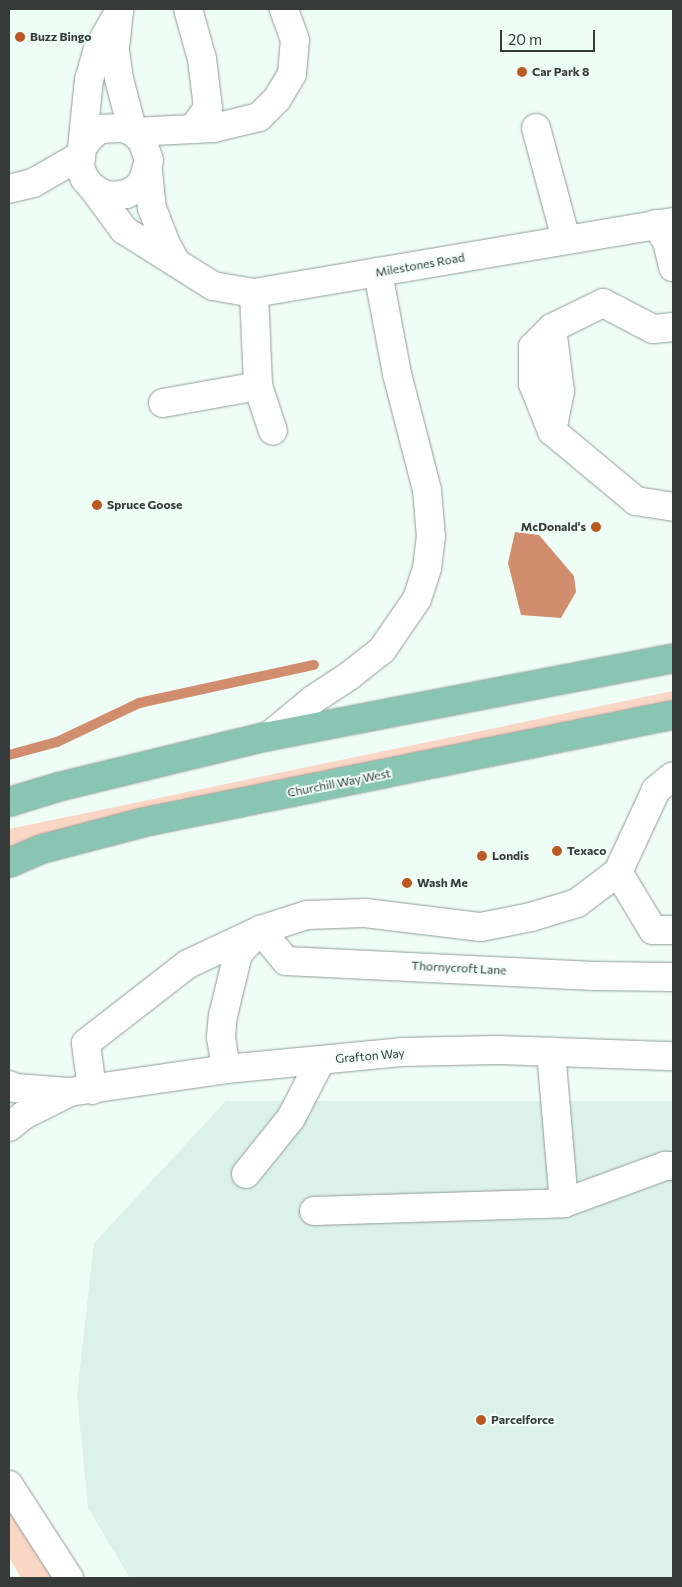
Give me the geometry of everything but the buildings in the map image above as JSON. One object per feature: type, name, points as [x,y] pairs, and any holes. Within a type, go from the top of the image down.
[{"type":"main road","points":[[9,802],[58,787],[269,736],[673,658]]},
{"type":"main road","name":"Churchill Way West","points":[[9,863],[42,849],[145,822],[673,715]]},
{"type":"street","points":[[188,9],[202,59],[208,108],[193,129]]},
{"type":"street","points":[[15,187],[82,150],[92,135],[102,129],[123,128],[134,132],[214,128],[259,117],[277,99],[292,74],[295,40],[284,9]]},
{"type":"street","points":[[119,10],[115,51],[119,79],[134,132],[147,149],[149,160],[148,171],[136,189],[126,194],[114,196],[103,194],[92,188],[82,174],[82,150],[89,80],[98,49],[119,10]]},
{"type":"street","points":[[536,128],[566,239]]},
{"type":"street","name":"Milestones Road","points":[[148,171],[152,208],[164,240],[175,261]]},
{"type":"street","points":[[15,187],[92,188]]},
{"type":"street","name":"Milestones Road","points":[[92,188],[124,230],[213,286],[254,293],[664,223]]},
{"type":"street","points":[[664,223],[673,267]]},
{"type":"street","points":[[269,736],[314,699],[349,676],[382,650],[417,599],[427,568],[431,537],[427,490],[397,374],[378,272]]},
{"type":"street","points":[[254,293],[258,386],[273,431]]},
{"type":"street","points":[[673,327],[653,329],[603,303],[552,328],[533,347],[533,384],[552,431],[636,501],[673,507]]},
{"type":"street","points":[[163,403],[258,386]]},
{"type":"street","points":[[80,1091],[86,1043],[188,964],[260,930],[307,915],[365,913],[481,927],[531,917],[576,903],[618,872],[665,783]]},
{"type":"street","points":[[618,872],[653,930],[673,930]]},
{"type":"street","points":[[226,1069],[221,1037],[227,998],[238,954],[260,930]]},
{"type":"street","name":"Thornycroft Lane","points":[[260,930],[286,960],[594,976],[673,976]]},
{"type":"street","name":"Grafton Way","points":[[9,1085],[15,1088],[80,1091],[226,1069],[401,1052],[551,1052],[673,1056]]},
{"type":"street","points":[[551,1052],[564,1203]]},
{"type":"street","points":[[246,1174],[291,1118],[321,1060]]},
{"type":"street","name":"Grafton Way","points":[[9,1127],[24,1115],[80,1091]]},
{"type":"street","points":[[314,1211],[564,1203],[665,1166],[673,1166]]},
{"type":"street","points":[[9,1485],[69,1578]]},
{"type":"shaded area","points":[[515,532],[539,535],[574,576],[576,592],[561,618],[521,615],[508,563]]},
{"type":"shaded area","points":[[673,691],[673,703],[9,850],[9,829]]},
{"type":"shaded area","points":[[226,1101],[673,1101],[673,1578],[130,1578],[88,1508],[77,1395],[94,1243]]},
{"type":"shaded area","points":[[9,1504],[57,1578],[21,1578],[9,1557]]},
{"type":"waterway","points":[[9,755],[57,742],[139,703],[314,665]]},
{"type":"place","name":"Buzz Bingo","points":[[20,37]]},
{"type":"place","name":"Car Park 8","points":[[522,72]]},
{"type":"place","name":"Spruce Goose","points":[[97,505]]},
{"type":"place","name":"McDonald's","points":[[596,527]]},
{"type":"place","name":"Texaco","points":[[557,851]]},
{"type":"place","name":"Londis","points":[[482,856]]},
{"type":"place","name":"Wash Me","points":[[407,883]]},
{"type":"place","name":"Parcelforce","points":[[481,1420]]}]
